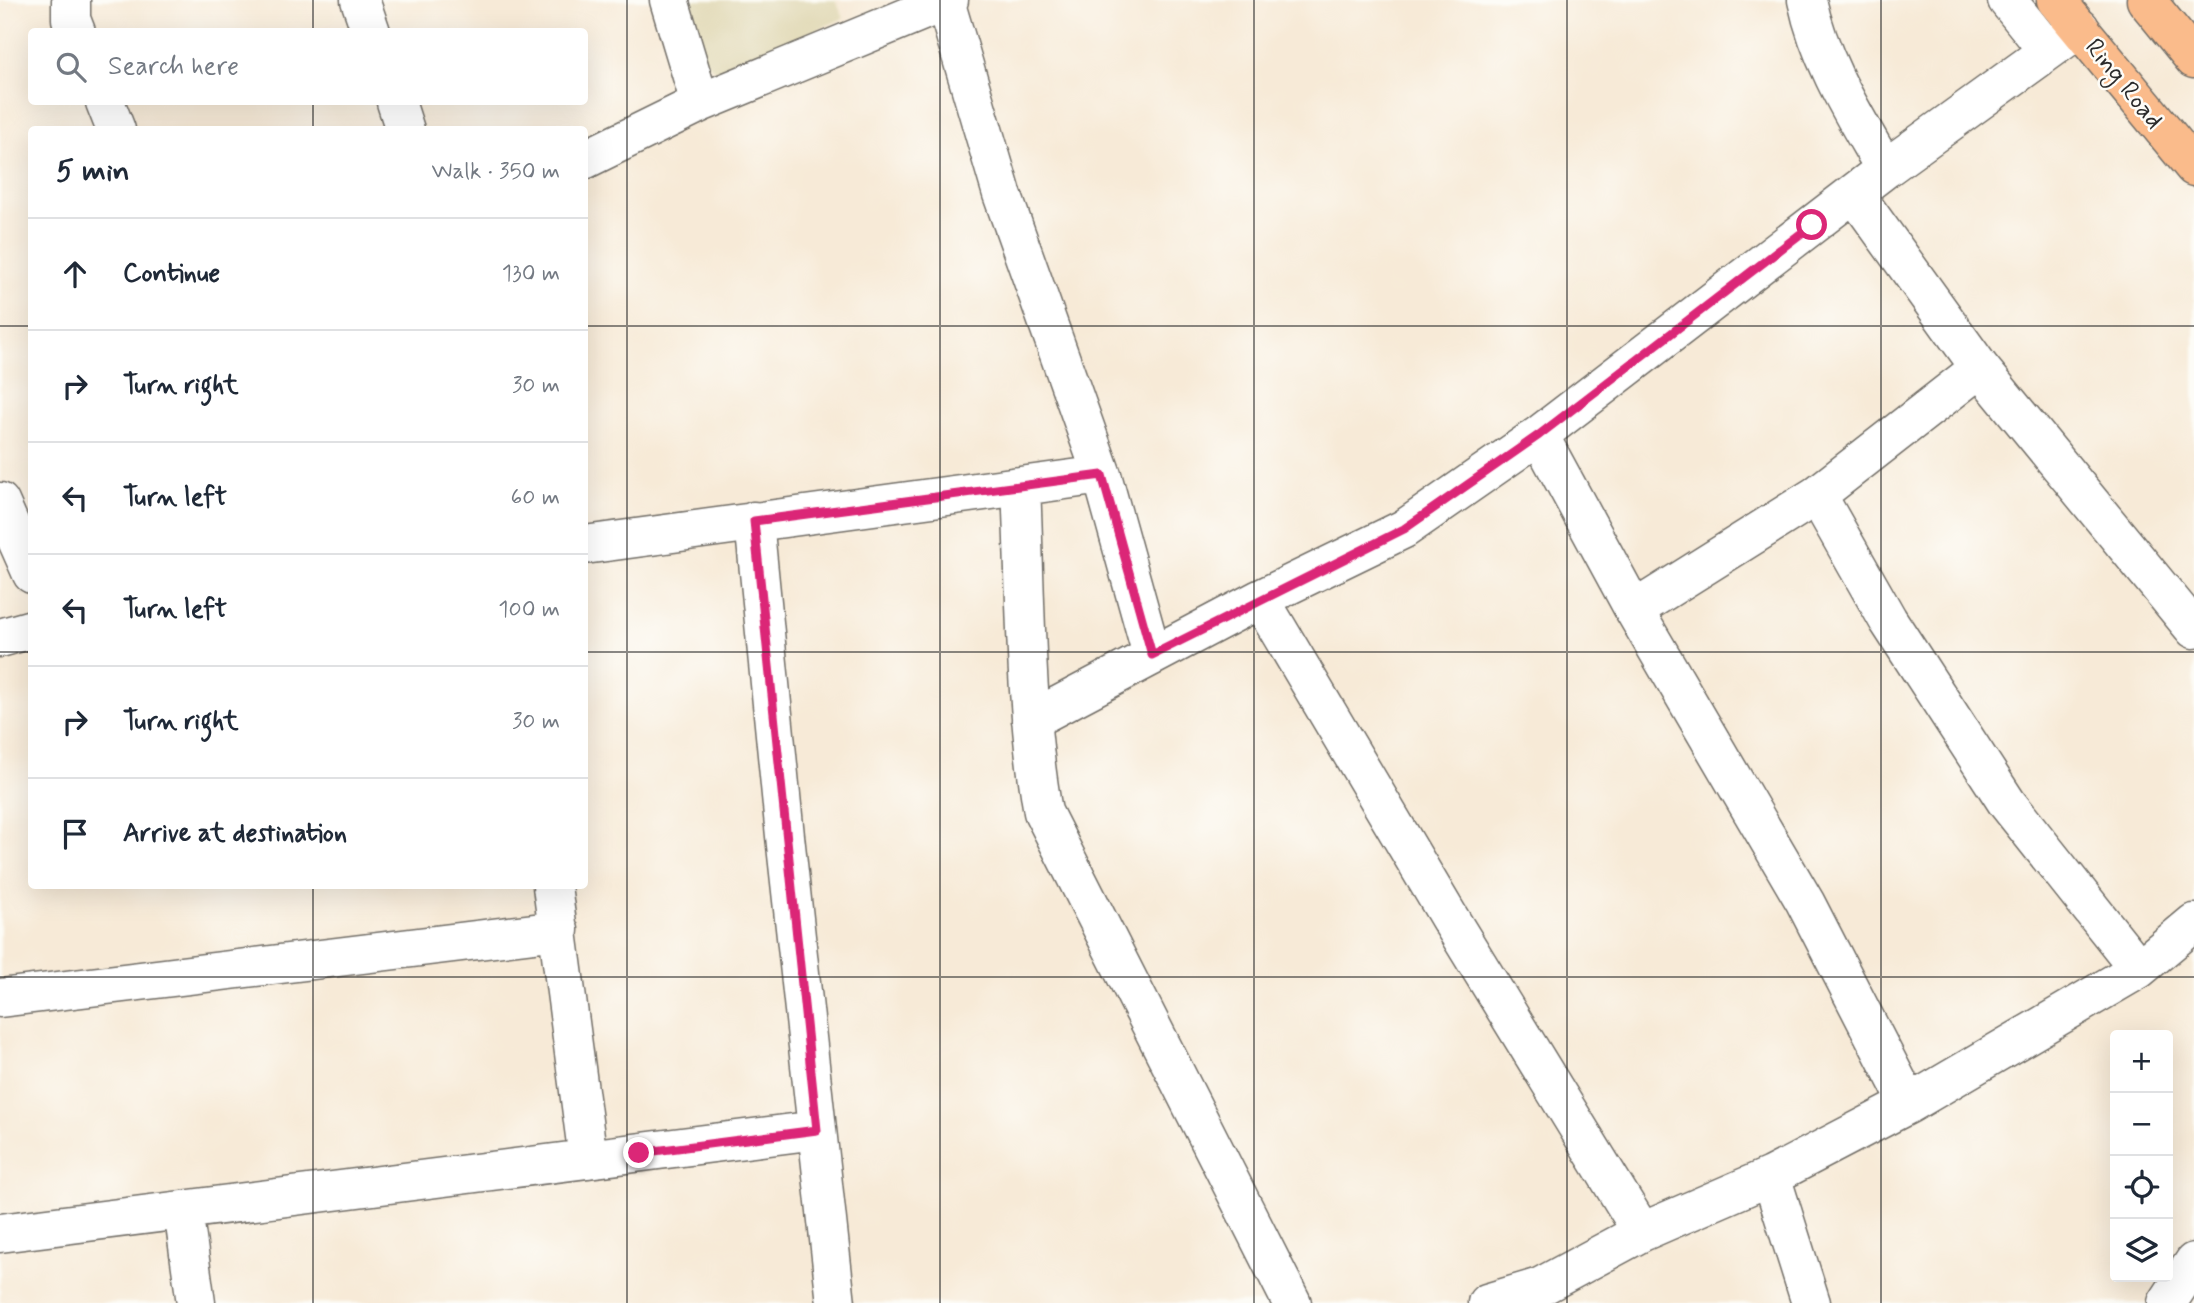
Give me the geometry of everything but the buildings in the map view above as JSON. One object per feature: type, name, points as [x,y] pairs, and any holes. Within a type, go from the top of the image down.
[{"type":"highway","points":[[2146,0],[2194,59]]},
{"type":"highway","name":"Ring Road","points":[[2068,14],[2194,167]]},
{"type":"street","points":[[71,0],[71,19],[74,28]]},
{"type":"street","points":[[360,0],[370,28]]},
{"type":"street","points":[[669,0],[700,103]]},
{"type":"street","points":[[1807,0],[1813,29],[1834,78],[1885,169]]},
{"type":"street","points":[[2007,0],[2048,51]]},
{"type":"street","points":[[588,158],[700,103],[947,1],[1002,194],[1102,475],[1152,655]]},
{"type":"street","points":[[1031,720],[1261,598],[1404,529],[1539,435],[1885,169],[2048,51],[2068,14]]},
{"type":"street","points":[[106,105],[114,126]]},
{"type":"street","points":[[397,105],[404,126]]},
{"type":"street","points":[[1854,193],[1980,368],[2194,629]]},
{"type":"street","points":[[1634,610],[1816,495],[1980,368]]},
{"type":"street","points":[[1539,435],[1634,610],[1805,902],[1909,1104]]},
{"type":"street","points":[[588,544],[1102,475]]},
{"type":"street","points":[[1021,486],[1031,720],[1035,768],[1043,812],[1292,1303]]},
{"type":"street","points":[[1816,495],[1888,620],[2007,803],[2139,969]]},
{"type":"street","points":[[0,502],[28,565]]},
{"type":"street","points":[[754,521],[836,1303]]},
{"type":"street","points":[[1261,598],[1450,919],[1642,1231]]},
{"type":"street","points":[[0,638],[28,630]]},
{"type":"street","points":[[552,889],[588,1159]]},
{"type":"street","points":[[1487,1303],[1541,1295],[1642,1231],[1771,1176],[1909,1104],[2139,969],[2194,923]]},
{"type":"street","points":[[0,998],[559,930]]},
{"type":"street","points":[[0,1233],[817,1130]]},
{"type":"street","points":[[1771,1176],[1811,1303]]},
{"type":"street","points":[[183,1210],[196,1303]]},
{"type":"street","points":[[2167,1303],[2194,1262]]},
{"type":"shaded area","points":[[680,0],[835,0],[844,18],[717,73],[701,56]]},
{"type":"route","points":[[639,1153],[817,1130],[754,521],[1102,475],[1152,655],[1261,598],[1404,529],[1539,435],[1812,225]]}]
